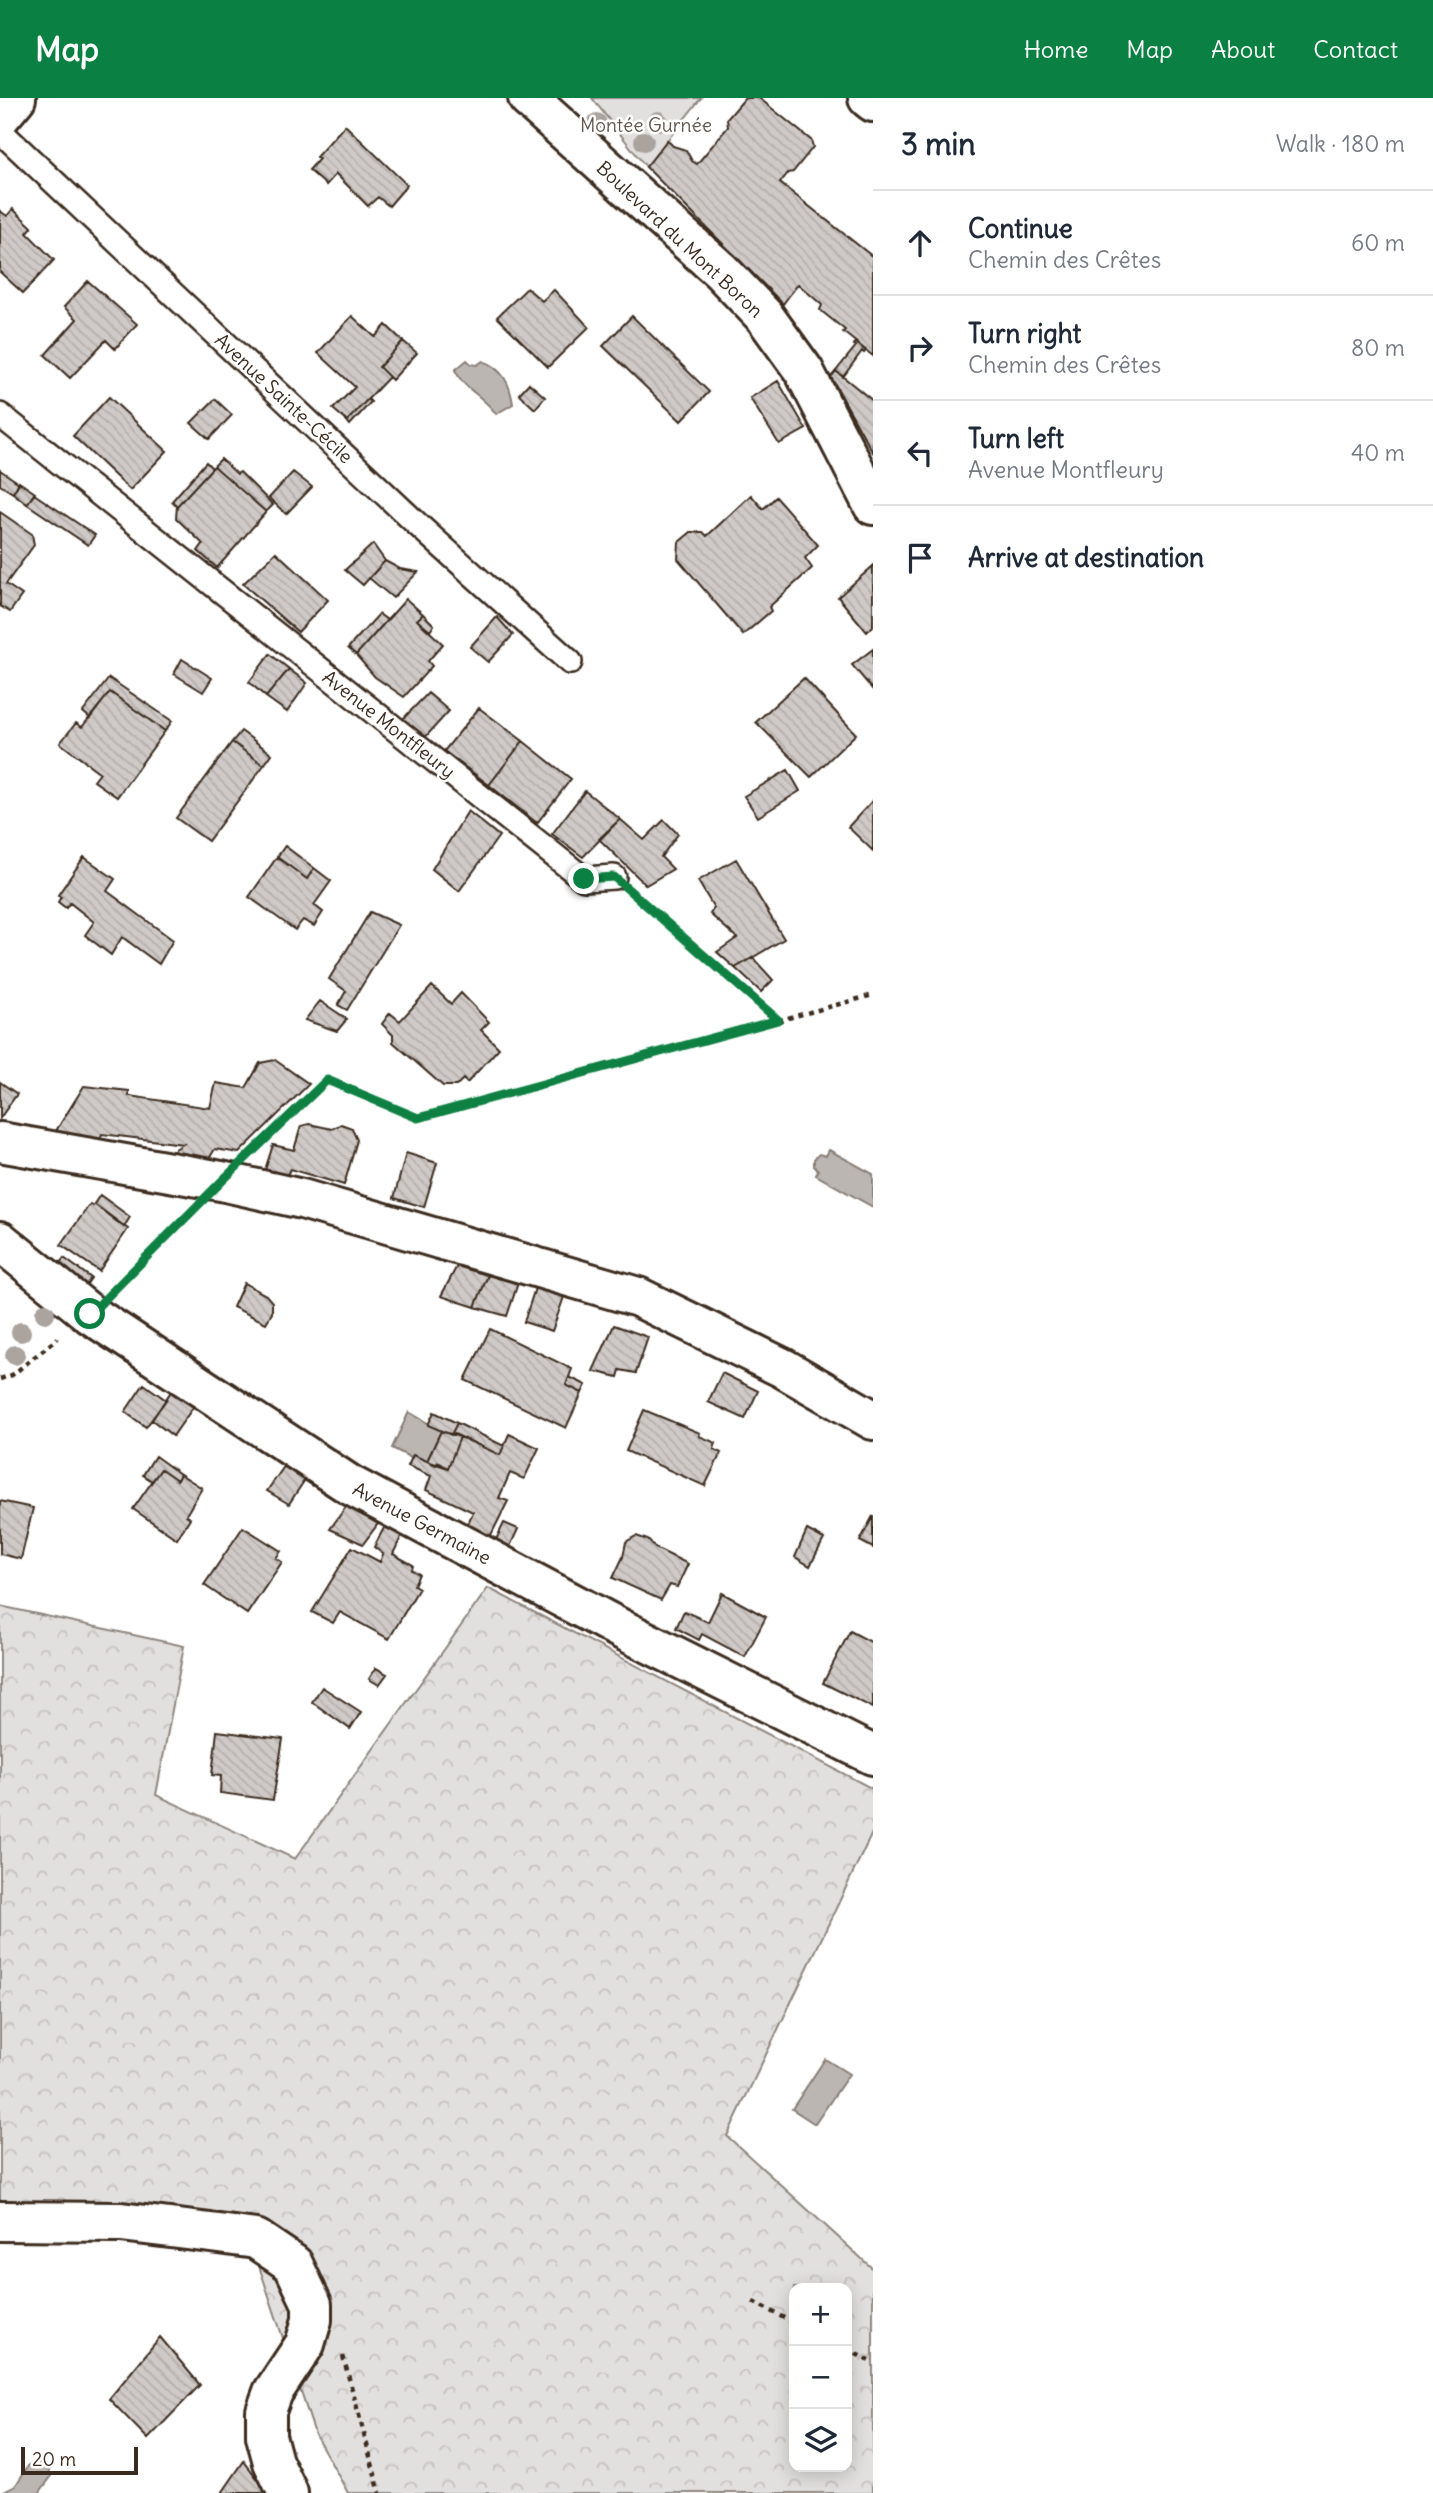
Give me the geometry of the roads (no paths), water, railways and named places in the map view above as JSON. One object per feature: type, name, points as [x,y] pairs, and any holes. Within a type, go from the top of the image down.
[{"type":"street","points":[[0,117],[16,98]]},
{"type":"street","name":"Boulevard du Mont Boron","points":[[528,98],[720,271],[765,317],[804,371],[873,505]]},
{"type":"street","points":[[868,98],[873,102]]},
{"type":"street","points":[[0,1142],[222,1181],[302,1199],[638,1297],[783,1368],[873,1420]]},
{"type":"street","name":"Avenue Germaine","points":[[0,1241],[90,1314],[350,1485],[623,1630],[873,1755]]},
{"type":"street","points":[[0,2221],[121,2222],[256,2239],[293,2264],[312,2304],[312,2320],[305,2344],[273,2392],[266,2411],[266,2435],[273,2462],[288,2493]]},
{"type":"lane","name":"Avenue Sainte-Cécile","points":[[0,131],[417,524],[570,662]]},
{"type":"lane","name":"Avenue Montfleury","points":[[0,415],[584,879],[614,877]]},
{"type":"park label","name":"Montée Gurnée","points":[[646,125]]}]
